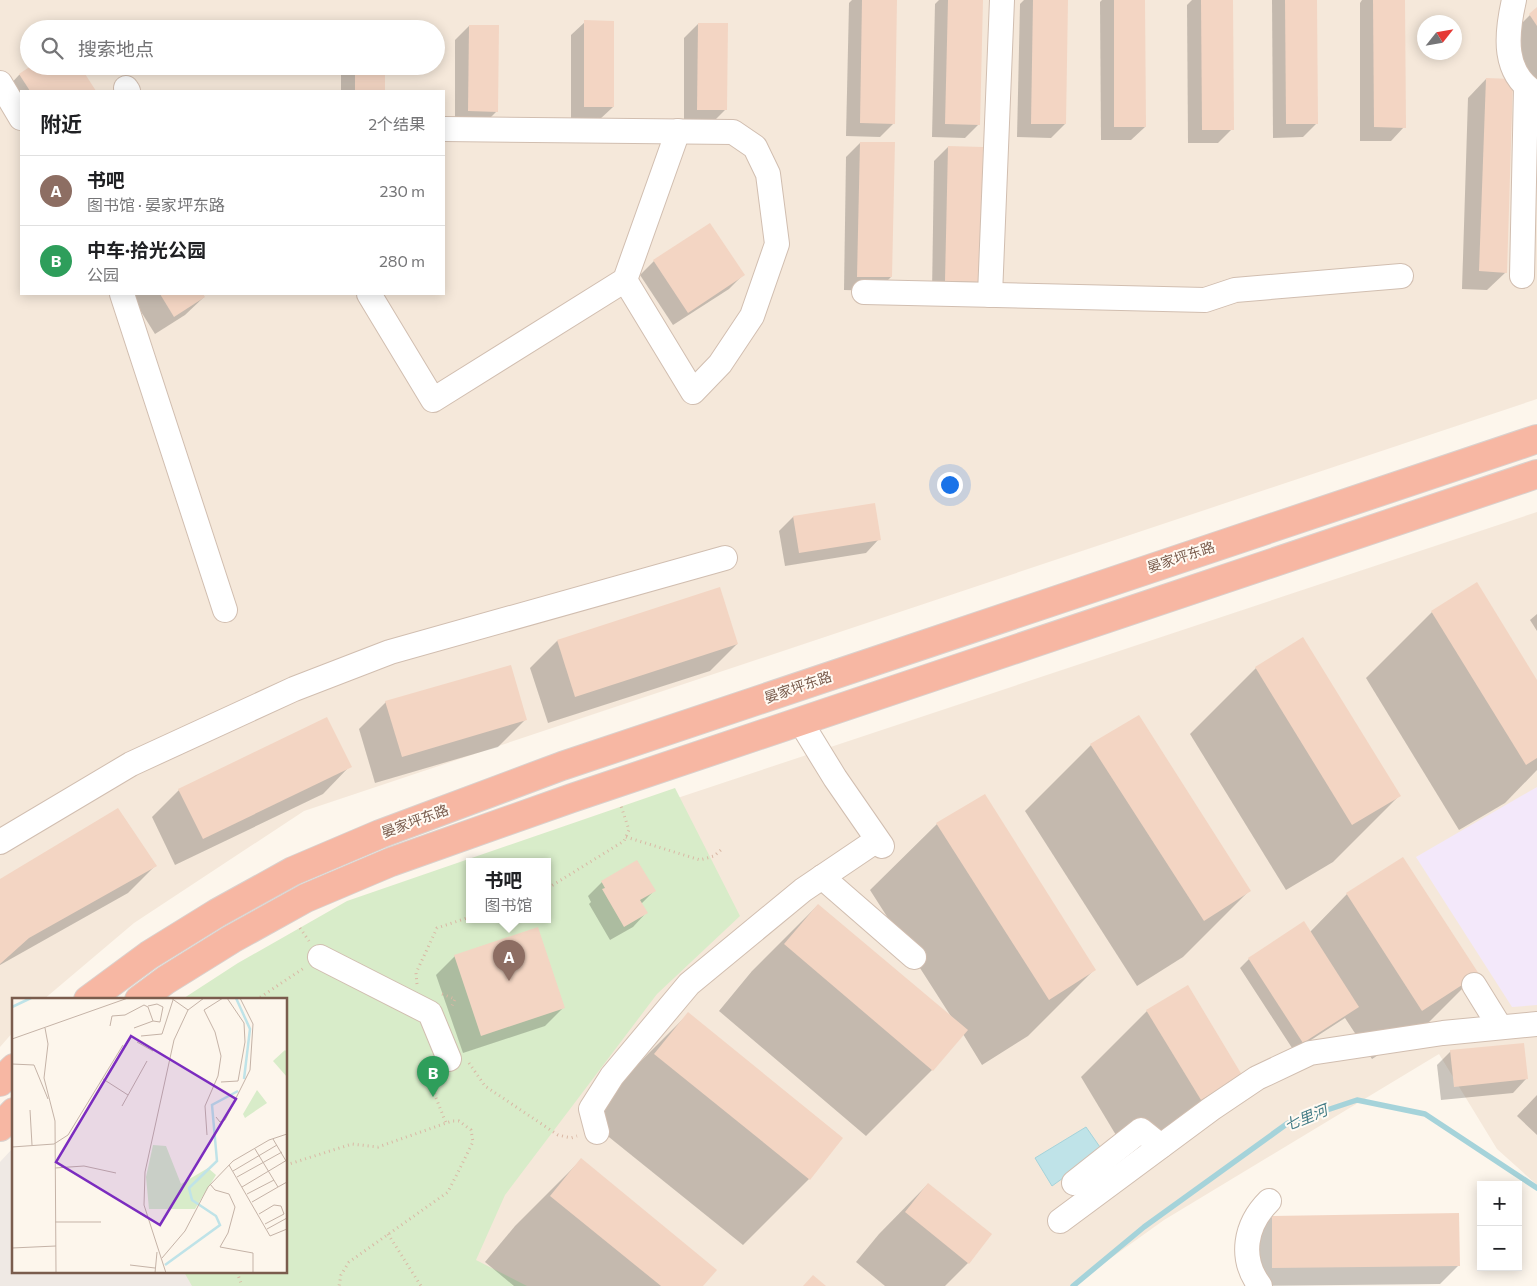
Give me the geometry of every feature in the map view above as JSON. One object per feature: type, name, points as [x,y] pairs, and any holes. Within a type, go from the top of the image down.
[{"type":"highway","name":"晏家坪东路","points":[[91,998],[149,955],[217,913],[293,871],[380,834],[562,766],[1537,439]]},
{"type":"highway","points":[[143,998],[166,980],[232,939],[306,898],[391,862],[613,784],[1537,474]]},
{"type":"highway","points":[[0,1082],[12,1070]]},
{"type":"highway","points":[[0,1127],[12,1114]]},
{"type":"street","points":[[990,295],[1002,0]]},
{"type":"street","points":[[1514,0],[1508,25],[1511,66],[1517,78],[1532,91],[1522,276]]},
{"type":"street","points":[[0,83],[20,116]]},
{"type":"street","points":[[445,129],[733,132],[755,147],[768,174],[777,244],[752,316],[720,364],[693,392],[626,280]]},
{"type":"street","points":[[370,295],[433,400],[626,280],[678,131]]},
{"type":"street","points":[[864,292],[1205,300],[1235,290],[1402,276]]},
{"type":"street","points":[[122,295],[225,610]]},
{"type":"street","points":[[0,842],[131,764],[294,689],[390,652],[725,558]]},
{"type":"street","points":[[597,1132],[591,1109],[612,1076],[689,984],[822,877],[879,843],[835,778],[800,721]]},
{"type":"street","points":[[822,877],[914,957]]},
{"type":"street","points":[[320,957],[435,1003],[451,1064]]},
{"type":"street","points":[[1474,985],[1500,1027]]},
{"type":"street","points":[[1060,1221],[1257,1078],[1310,1053],[1443,1033],[1537,1024]]},
{"type":"street","points":[[1074,1182],[1141,1130],[1161,1146]]},
{"type":"street","points":[[1260,1286],[1249,1263],[1247,1240],[1254,1218],[1269,1201]]},
{"type":"path","points":[[551,886],[624,841],[629,830],[613,784]]},
{"type":"path","points":[[626,837],[700,860],[714,856],[722,850]]},
{"type":"path","points":[[259,998],[320,957],[287,909]]},
{"type":"path","points":[[424,987],[417,984],[416,973],[437,928],[466,918]]},
{"type":"path","points":[[455,999],[448,1018],[435,1003],[455,999]]},
{"type":"path","points":[[446,1123],[428,1078],[451,1064],[470,1062],[485,1086],[558,1135],[571,1138],[597,1132]]},
{"type":"path","points":[[288,1164],[352,1144],[378,1147],[446,1123],[459,1121],[466,1124],[473,1136],[473,1142],[448,1192],[350,1262],[341,1274],[339,1286]]},
{"type":"path","points":[[388,1234],[421,1286]]},
{"type":"shaded area","points":[[0,0],[1537,0],[1537,399],[304,811],[134,923],[45,998],[12,998],[12,1033],[0,1047]]},
{"type":"shaded area","points":[[1537,512],[1537,1185],[1497,1149],[1439,1054],[1164,1220],[1072,1286],[211,1286],[275,1274],[288,1274],[288,998],[207,998],[466,921],[466,923],[551,923],[551,858],[497,858]]},
{"type":"shaded area","points":[[1537,787],[1537,1005],[1512,1007],[1416,857]]},
{"type":"shaded area","points":[[12,1149],[12,1274],[204,1274],[211,1286],[0,1286],[0,1162]]},
{"type":"green space","points":[[675,788],[740,916],[657,994],[505,1195],[476,1260],[527,1286],[192,1286],[185,1274],[288,1274],[288,998],[184,998],[238,963],[347,901],[466,860],[466,923],[551,923],[551,858],[472,858]]},
{"type":"water","points":[[1086,1127],[1102,1150],[1052,1186],[1035,1158]]},
{"type":"building","points":[[862,0],[897,0],[895,124],[860,123]]},
{"type":"building","points":[[948,0],[983,0],[980,125],[945,124]]},
{"type":"building","points":[[1033,0],[1068,0],[1066,124],[1031,124]]},
{"type":"building","points":[[1114,0],[1145,0],[1146,127],[1114,127]]},
{"type":"building","points":[[1201,0],[1233,0],[1234,130],[1202,130]]},
{"type":"building","points":[[1285,0],[1317,0],[1318,124],[1286,124]]},
{"type":"building","points":[[1373,0],[1405,0],[1406,128],[1374,127]]},
{"type":"building","points":[[1537,7],[1537,26],[1529,14]]},
{"type":"building","points":[[584,20],[614,21],[614,107],[584,107]]},
{"type":"building","points":[[698,23],[728,23],[727,110],[697,110]]},
{"type":"building","points":[[469,25],[499,25],[498,112],[468,111]]},
{"type":"building","points":[[19,74],[86,75],[95,90],[29,90]]},
{"type":"building","points":[[355,75],[385,75],[385,90],[355,90]]},
{"type":"building","points":[[1486,78],[1513,79],[1507,273],[1479,271]]},
{"type":"building","points":[[860,142],[895,142],[892,277],[857,277]]},
{"type":"building","points":[[948,146],[983,147],[980,282],[945,281]]},
{"type":"building","points":[[710,223],[745,275],[688,313],[653,260]]},
{"type":"building","points":[[161,295],[204,295],[205,297],[174,317]]},
{"type":"building","points":[[875,503],[881,540],[799,553],[793,516]]},
{"type":"building","points":[[1477,582],[1537,680],[1537,758],[1526,765],[1431,611]]},
{"type":"building","points":[[720,587],[738,644],[575,697],[557,640]]},
{"type":"building","points":[[1303,637],[1401,796],[1352,825],[1255,667]]},
{"type":"building","points":[[511,665],[527,720],[402,757],[385,701]]},
{"type":"building","points":[[1139,715],[1251,891],[1204,921],[1090,744]]},
{"type":"building","points":[[327,717],[352,767],[203,839],[178,789]]},
{"type":"building","points":[[985,794],[1096,970],[1049,1000],[936,823]]},
{"type":"building","points":[[118,808],[157,866],[29,938],[0,964],[0,879]]},
{"type":"building","points":[[1403,857],[1479,974],[1422,1011],[1346,893]]},
{"type":"building","points":[[637,860],[656,891],[640,900],[648,913],[624,927],[602,889],[605,888],[601,881]]},
{"type":"building","points":[[818,904],[968,1030],[933,1071],[784,944]]},
{"type":"building","points":[[1304,921],[1359,1007],[1303,1043],[1248,958]]},
{"type":"building","points":[[538,927],[565,1008],[481,1036],[454,955]]},
{"type":"building","points":[[1188,985],[1242,1075],[1201,1100],[1146,1010]]},
{"type":"building","points":[[688,1012],[843,1138],[810,1180],[654,1054]]},
{"type":"building","points":[[1524,1043],[1528,1079],[1454,1087],[1450,1050]]},
{"type":"building","points":[[581,1158],[717,1270],[703,1286],[661,1286],[550,1196]]},
{"type":"building","points":[[928,1183],[992,1234],[969,1264],[905,1212]]},
{"type":"building","points":[[1459,1213],[1460,1266],[1272,1268],[1272,1216]]},
{"type":"building","points":[[813,1275],[826,1286],[803,1286]]},
{"type":"waterway","name":"七里河","points":[[1073,1286],[1144,1227],[1288,1123],[1357,1100],[1425,1114],[1537,1188]]},
{"type":"place","name":"书吧","points":[[509,981]]},
{"type":"place","name":"中车·拾光公园","points":[[433,1097]]}]
